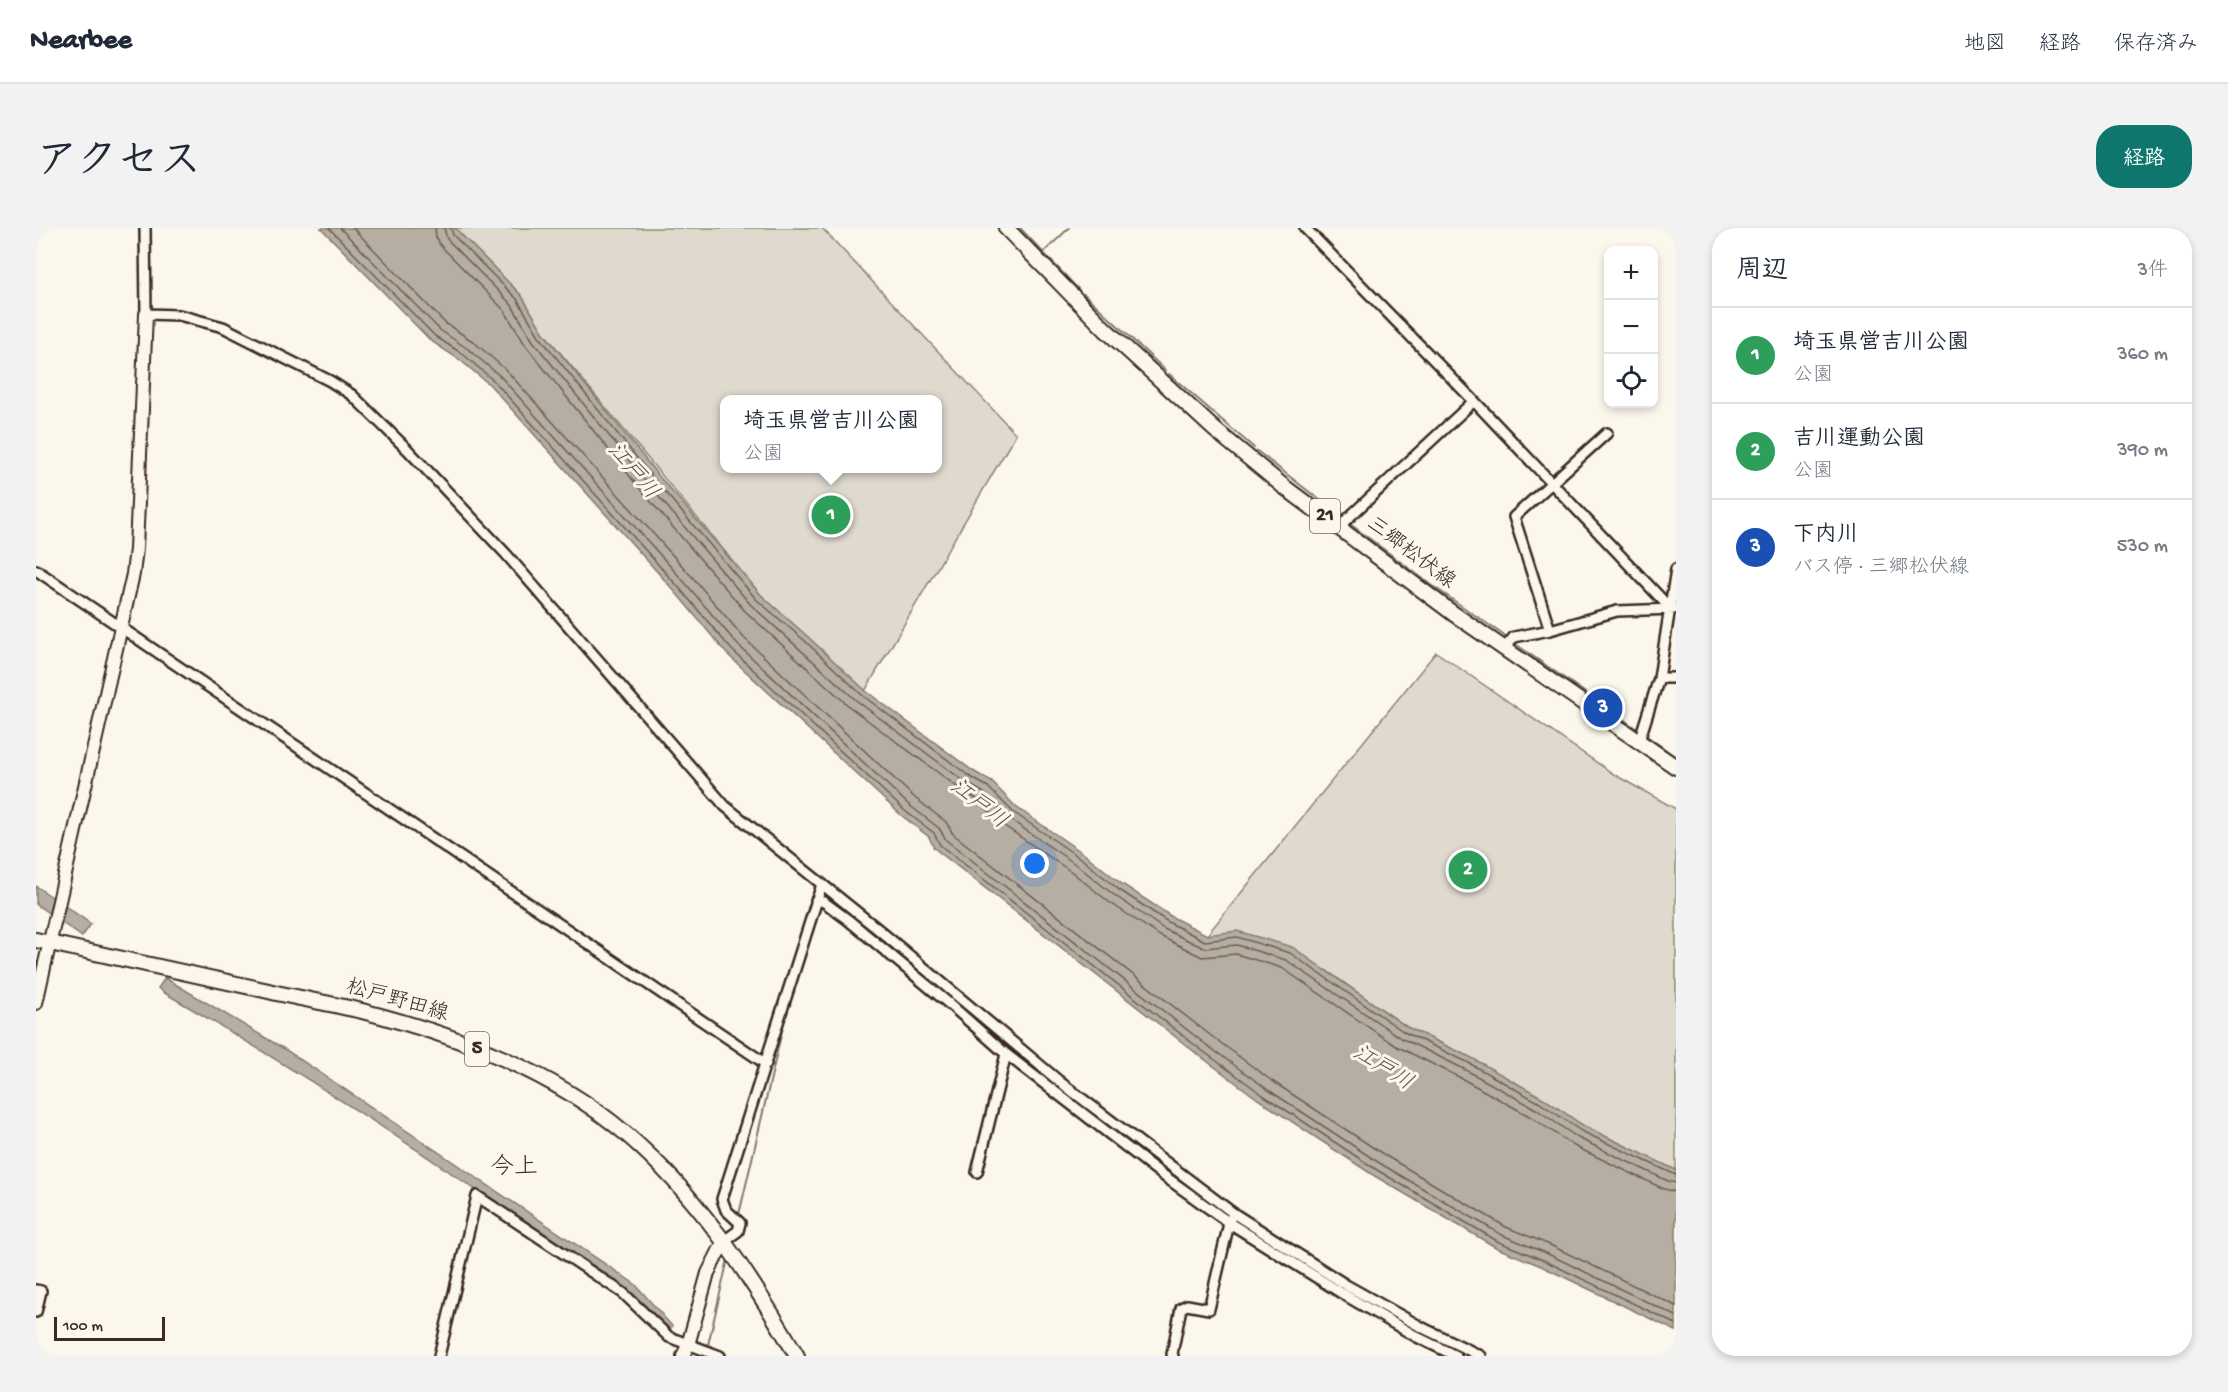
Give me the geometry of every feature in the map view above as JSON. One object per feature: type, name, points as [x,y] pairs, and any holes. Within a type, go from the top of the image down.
[{"type":"main road","name":"三郷松伏線","points":[[1006,228],[1074,299],[1160,380],[1283,486],[1454,614],[1509,643],[1641,734],[1676,767]]},
{"type":"main road","name":"松戸野田線","points":[[43,942],[362,1011],[500,1057],[562,1088],[624,1132],[684,1191],[724,1241],[797,1356]]},
{"type":"street","points":[[36,1002],[43,942],[54,922],[60,898],[122,627],[136,549],[146,314],[145,228]]},
{"type":"street","points":[[1305,228],[1673,609]]},
{"type":"street","points":[[146,314],[179,315],[222,327],[254,341],[352,395],[506,554],[725,806],[1060,1082],[1230,1218]]},
{"type":"street","points":[[1341,528],[1344,522],[1474,401]]},
{"type":"street","points":[[1550,630],[1514,517],[1607,433]]},
{"type":"street","points":[[1641,734],[1659,678],[1673,609],[1676,569]]},
{"type":"street","points":[[36,570],[766,1064]]},
{"type":"street","points":[[1509,643],[1617,611],[1673,609]]},
{"type":"street","points":[[1659,678],[1676,678]]},
{"type":"street","points":[[686,1352],[708,1273],[724,1241],[738,1231],[740,1223],[726,1210],[722,1199],[822,884]]},
{"type":"street","points":[[816,900],[824,902],[847,919],[954,1007],[1006,1054],[1160,1173],[1343,1294],[1417,1336],[1460,1353],[1481,1356]]},
{"type":"street","points":[[977,1172],[1006,1054]]},
{"type":"street","points":[[438,1356],[477,1196],[623,1293],[686,1352],[720,1356]]},
{"type":"street","points":[[1173,1356],[1181,1308],[1187,1305],[1209,1309],[1230,1218]]},
{"type":"street","points":[[36,1290],[40,1291],[36,1312]]},
{"type":"shaded area","points":[[452,228],[822,228],[1016,434],[865,691],[761,595],[543,332]]},
{"type":"shaded area","points":[[1436,652],[1615,775],[1676,809],[1676,1171],[1584,1126],[1407,1027],[1327,971],[1207,935]]},
{"type":"water","name":"江戸川","points":[[321,228],[455,228],[522,296],[543,332],[658,475],[761,595],[866,691],[973,771],[992,782],[1016,807],[1087,856],[1122,884],[1172,917],[1207,935],[1237,931],[1292,947],[1407,1027],[1470,1057],[1543,1098],[1584,1126],[1676,1170],[1676,1331],[1541,1266],[1497,1248],[1373,1175],[1259,1100],[934,848],[929,837],[901,815],[727,654],[677,594],[490,385],[460,360],[431,341]]},
{"type":"water","points":[[36,886],[91,924],[82,937],[36,904]]},
{"type":"water","points":[[165,978],[286,1050],[635,1284],[672,1326],[669,1332],[532,1230],[407,1143],[163,992],[158,988]]},
{"type":"waterway","points":[[1020,228],[1079,290]]},
{"type":"waterway","points":[[1044,252],[1069,228]]},
{"type":"waterway","points":[[1084,294],[1165,370]]},
{"type":"waterway","points":[[1169,374],[1254,448]]},
{"type":"waterway","points":[[1257,451],[1344,519]]},
{"type":"waterway","points":[[1350,524],[1509,639]]},
{"type":"waterway","points":[[1514,643],[1640,731]]},
{"type":"waterway","points":[[1644,734],[1676,757]]},
{"type":"waterway","points":[[738,1219],[788,1005]]},
{"type":"waterway","points":[[962,1009],[1126,1141],[1223,1211]]},
{"type":"waterway","points":[[1235,1220],[1255,1234]]},
{"type":"waterway","points":[[713,1347],[708,1345],[728,1259]]},
{"type":"place","name":"埼玉県営吉川公園","points":[[831,515]]},
{"type":"place","name":"下内川","points":[[1603,708]]},
{"type":"place","name":"吉川運動公園","points":[[1468,870]]},
{"type":"district","name":"今上","points":[[514,1168]]}]
